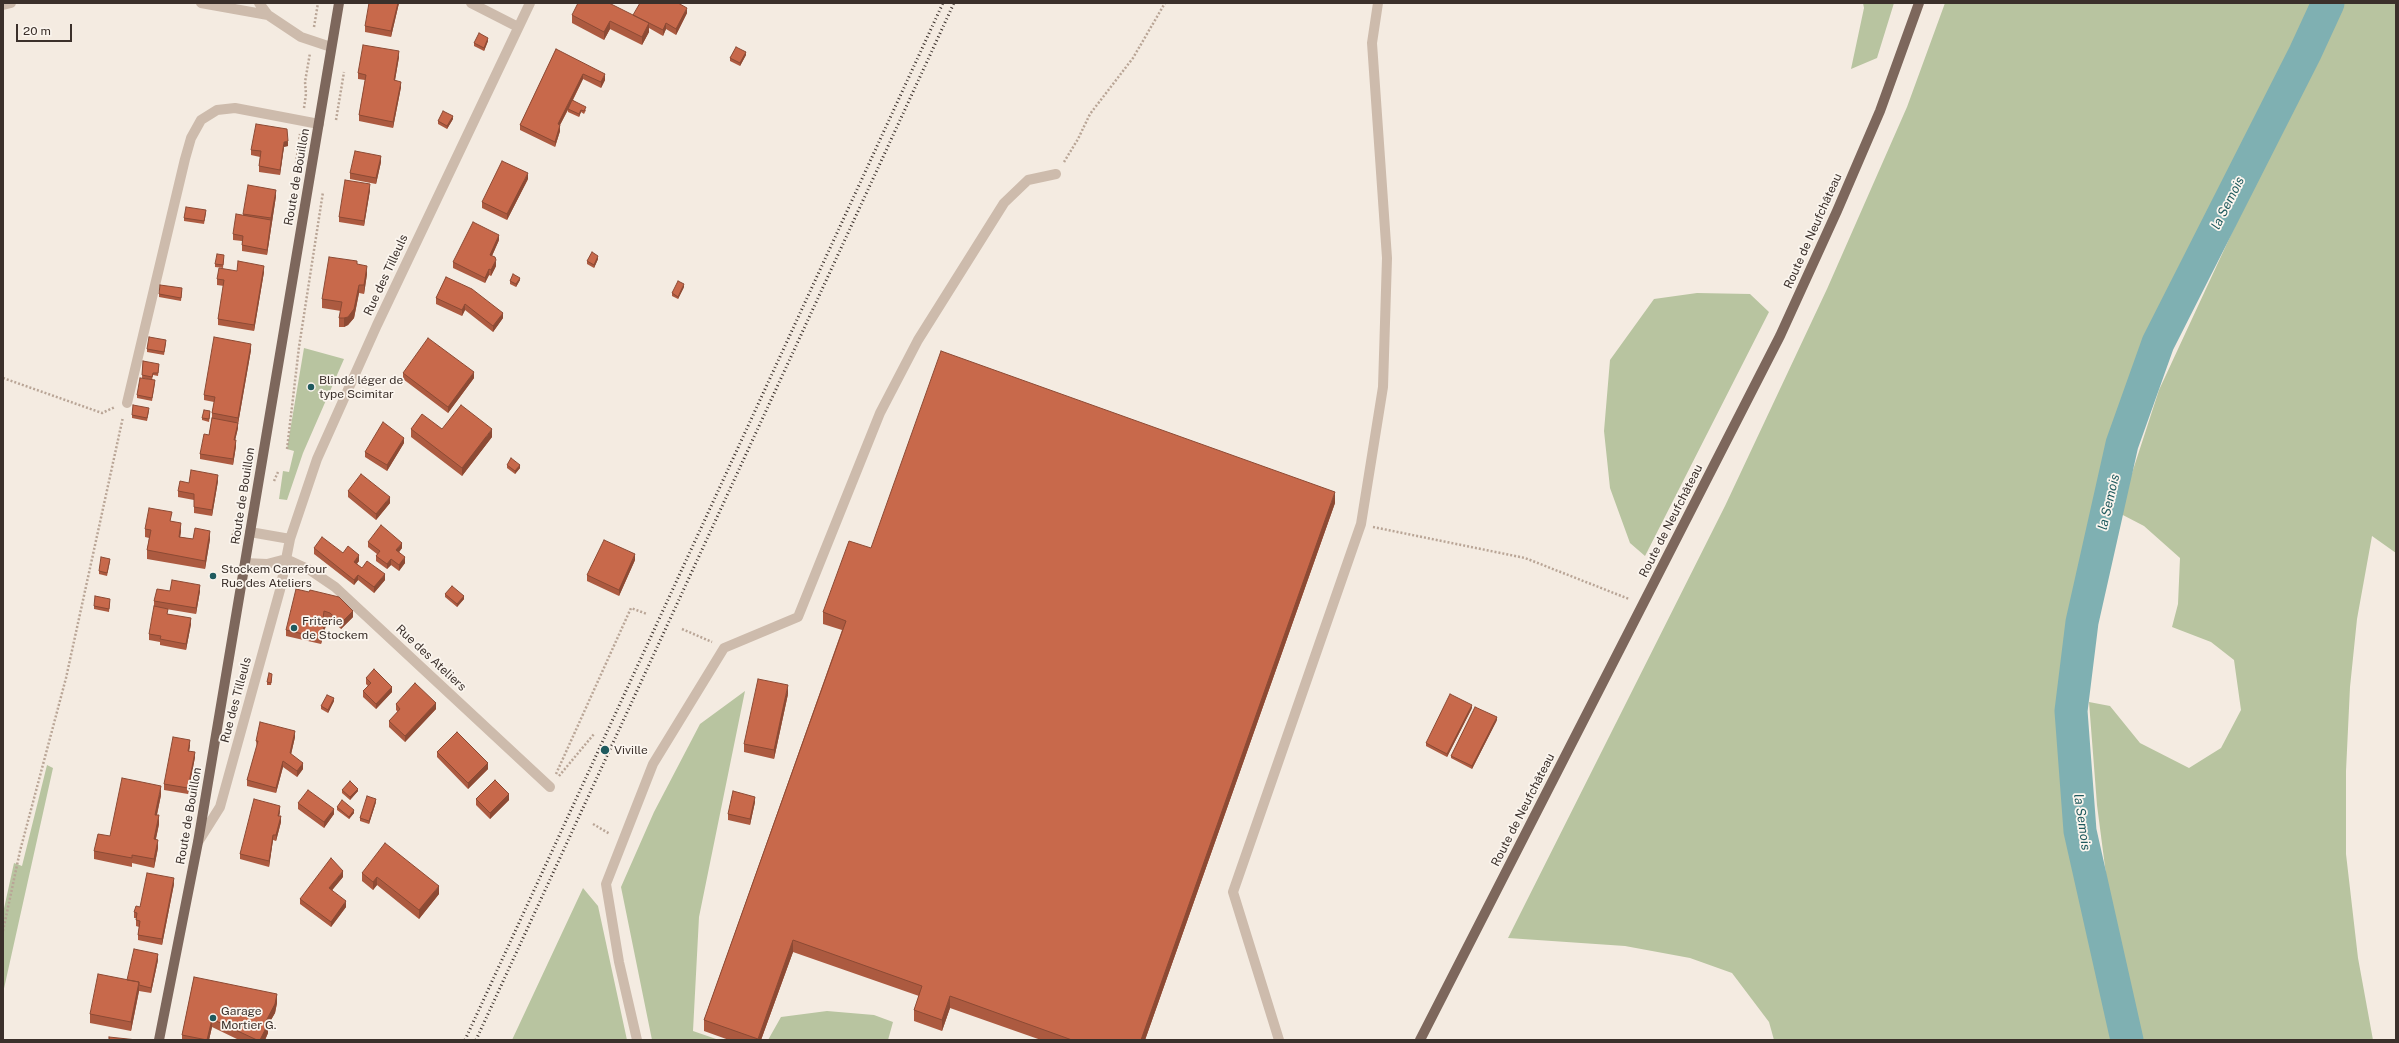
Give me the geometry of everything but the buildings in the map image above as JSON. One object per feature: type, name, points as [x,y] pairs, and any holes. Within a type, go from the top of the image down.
[{"type":"main road","name":"Route de Bouillon","points":[[159,1040],[198,842],[339,3]]},
{"type":"main road","name":"Route de Neufchâteau","points":[[1420,1040],[1780,336],[1837,211],[1880,111],[1920,3]]},
{"type":"street","points":[[3,5],[11,3]]},
{"type":"street","points":[[201,3],[268,15]]},
{"type":"street","points":[[259,3],[268,15],[301,37],[331,47]]},
{"type":"street","points":[[471,3],[518,27]]},
{"type":"street","name":"Rue des Tilleuls","points":[[198,842],[220,807],[290,539],[320,452],[380,318],[530,3]]},
{"type":"street","points":[[1279,1040],[1233,892],[1361,524],[1383,387],[1387,266],[1372,42],[1378,3]]},
{"type":"street","points":[[127,403],[185,159],[191,138],[201,120],[217,110],[235,108],[319,124]]},
{"type":"street","points":[[637,1040],[619,962],[606,884],[652,764],[724,648],[798,617],[880,414],[918,340],[1004,203],[1028,180],[1056,174]]},
{"type":"street","points":[[250,532],[290,539]]},
{"type":"street","points":[[245,563],[267,564],[286,559]]},
{"type":"street","name":"Rue des Ateliers","points":[[286,559],[310,570],[335,587],[550,787]]},
{"type":"path","points":[[1056,174],[1078,139],[1090,114],[1132,58],[1165,3]]},
{"type":"path","points":[[334,125],[345,65]]},
{"type":"path","points":[[287,448],[299,347],[322,206],[324,184]]},
{"type":"path","points":[[3,378],[102,413],[127,403]]},
{"type":"path","points":[[3,931],[20,851],[66,678],[127,403]]},
{"type":"path","points":[[1361,524],[1525,558],[1642,605]]},
{"type":"path","points":[[550,787],[631,608],[647,614]]},
{"type":"path","points":[[682,629],[724,648]]},
{"type":"path","points":[[550,787],[572,758],[594,734]]},
{"type":"path","points":[[592,824],[623,840]]},
{"type":"green space","points":[[1863,3],[1894,3],[1877,58],[1851,69],[1864,8]]},
{"type":"green space","points":[[1945,3],[2316,3],[2145,338],[2107,440],[2071,618],[2057,712],[2066,832],[2116,1040],[1774,1040],[1769,1022],[1732,973],[1690,958],[1625,946],[1508,938],[1725,506],[1827,289],[1907,107]]},
{"type":"green space","points":[[2344,3],[2396,3],[2396,553],[2372,536],[2357,619],[2350,687],[2346,771],[2346,854],[2358,958],[2373,1040],[2137,1040],[2130,1017],[2108,890],[2097,805],[2089,702],[2110,706],[2140,743],[2189,768],[2221,748],[2241,710],[2234,660],[2211,642],[2172,627],[2178,604],[2180,558],[2144,526],[2119,513],[2159,390],[2262,168]]},
{"type":"green space","points":[[1697,293],[1750,294],[1769,312],[1645,556],[1630,543],[1610,488],[1604,431],[1610,360],[1654,299]]},
{"type":"green space","points":[[304,348],[344,359],[303,453],[287,500],[279,499],[283,471],[289,472],[294,451],[287,449]]},
{"type":"green space","points":[[745,691],[699,917],[693,1031],[719,1040],[652,1040],[621,887],[654,812],[700,724]]},
{"type":"green space","points":[[47,765],[53,768],[3,993],[3,913],[14,863],[22,866]]},
{"type":"green space","points":[[583,888],[598,906],[627,1040],[512,1040]]},
{"type":"green space","points":[[827,1011],[874,1015],[893,1022],[888,1040],[768,1040],[781,1017]]},
{"type":"waterway","name":"la Semois","points":[[2127,1040],[2080,831],[2071,711],[2082,622],[2122,444],[2158,343],[2305,53],[2328,3]]},
{"type":"railway","points":[[465,1040],[943,3]]},
{"type":"railway","points":[[476,1040],[954,3]]},
{"type":"place","name":"Blindé léger de type Scimitar","points":[[311,387]]},
{"type":"place","name":"Stockem Carrefour Rue des Ateliers","points":[[213,576]]},
{"type":"place","name":"Friterie de Stockem","points":[[294,628]]},
{"type":"place","name":"Viville","points":[[605,750]]},
{"type":"place","name":"Garage Mortier G.","points":[[213,1018]]}]
